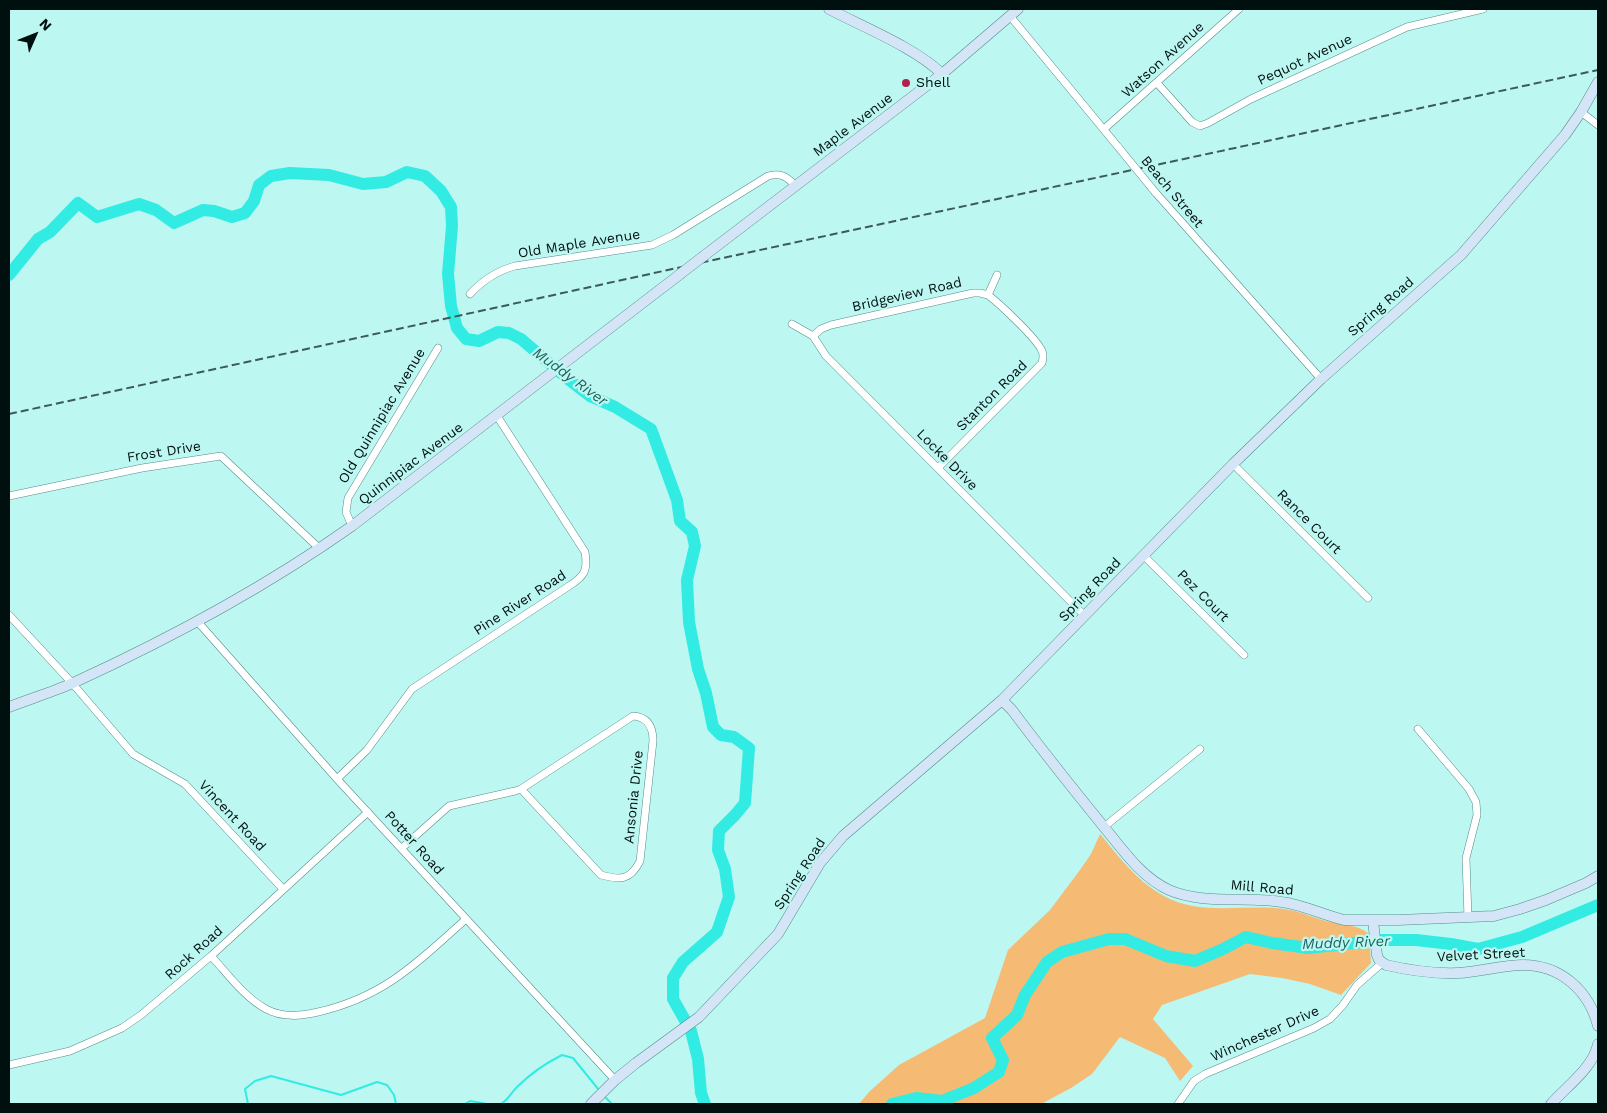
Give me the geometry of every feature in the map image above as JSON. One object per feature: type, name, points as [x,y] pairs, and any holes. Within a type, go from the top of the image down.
[{"type":"street","points":[[830,9],[904,48],[935,67],[942,74]]},
{"type":"street","name":"Watson Avenue","points":[[1104,129],[1239,9]]},
{"type":"street","name":"Pequot Avenue","points":[[1157,83],[1192,122],[1200,126],[1251,99],[1407,27],[1479,9]]},
{"type":"street","name":"Maple Avenue","points":[[796,186],[942,74],[1014,12]]},
{"type":"street","name":"Beach Street","points":[[1014,12],[1119,148],[1320,379]]},
{"type":"street","name":"Spring Road","points":[[594,1103],[615,1080],[693,1021],[778,934],[820,863],[843,836],[1002,700],[1233,464],[1320,379],[1461,255],[1565,135],[1598,82]]},
{"type":"street","points":[[1581,112],[1598,125]]},
{"type":"street","name":"Old Maple Avenue","points":[[470,294],[490,276],[503,269],[652,245],[673,235],[768,176],[781,174],[796,186]]},
{"type":"street","name":"Quinnipiac Avenue","points":[[9,707],[72,683],[197,621],[320,549],[539,384],[796,186]]},
{"type":"street","points":[[988,294],[997,275]]},
{"type":"street","name":"Bridgeview Road","points":[[813,336],[821,329],[831,325],[973,293],[988,294]]},
{"type":"street","name":"Stanton Road","points":[[938,468],[1042,363],[1044,355],[1035,341],[988,294]]},
{"type":"street","name":"Locke Drive","points":[[792,324],[813,336],[826,356],[1085,616]]},
{"type":"street","name":"Old Quinnipiac Avenue","points":[[352,526],[346,512],[348,498],[438,348]]},
{"type":"street","name":"Pine River Road","points":[[337,779],[367,750],[412,689],[569,586],[584,574],[587,564],[585,552],[496,416]]},
{"type":"street","name":"Frost Drive","points":[[9,496],[142,468],[220,456],[320,549]]},
{"type":"street","name":"Rance Court","points":[[1233,464],[1368,598]]},
{"type":"street","name":"Pez Court","points":[[1144,556],[1244,655]]},
{"type":"street","name":"Vincent Road","points":[[9,615],[72,683],[133,754],[185,784],[283,889]]},
{"type":"street","name":"Potter Road","points":[[197,621],[337,779],[615,1080]]},
{"type":"street","name":"Mill Road","points":[[1002,700],[1143,873],[1156,883],[1183,895],[1198,898],[1282,902],[1344,920],[1468,918],[1494,916],[1520,909],[1566,892],[1598,876]]},
{"type":"street","name":"Ansonia Drive","points":[[402,848],[449,806],[521,789],[632,716],[644,718],[650,725],[653,741],[640,861],[636,869],[629,875],[618,879],[601,876],[521,789]]},
{"type":"street","points":[[1418,729],[1469,789],[1476,802],[1476,816],[1466,858],[1468,918]]},
{"type":"street","points":[[1104,827],[1200,749]]},
{"type":"street","name":"Rock Road","points":[[9,1065],[70,1051],[122,1028],[149,1009],[211,956],[368,812]]},
{"type":"street","points":[[211,956],[253,1000],[267,1009],[283,1015],[300,1016],[335,1008],[380,990],[399,978],[466,919]]},
{"type":"street","points":[[1373,921],[1376,949],[1379,960],[1382,963]]},
{"type":"street","name":"Velvet Street","points":[[1382,963],[1390,966],[1442,974],[1524,965],[1547,968],[1568,979],[1579,988],[1592,1007],[1598,1026]]},
{"type":"street","name":"Winchester Drive","points":[[1178,1104],[1194,1081],[1205,1074],[1314,1028],[1330,1018],[1344,1004],[1357,985],[1382,963]]},
{"type":"street","points":[[1551,1104],[1587,1066],[1594,1056],[1598,1044]]},
{"type":"shaded area","points":[[1100,834],[1136,875],[1162,895],[1177,902],[1209,908],[1274,908],[1290,910],[1326,921],[1360,928],[1369,934],[1371,963],[1341,995],[1310,984],[1250,974],[1162,1005],[1153,1019],[1193,1066],[1180,1081],[1165,1058],[1120,1037],[1092,1074],[1041,1104],[859,1104],[869,1092],[899,1065],[985,1018],[1008,950],[1050,910],[1091,854]]},
{"type":"waterway","name":"Muddy River","points":[[9,275],[38,239],[50,232],[78,203],[97,217],[139,204],[156,210],[174,223],[203,210],[214,211],[232,217],[245,213],[254,201],[259,185],[271,176],[290,173],[329,175],[363,184],[386,182],[407,172],[425,176],[441,191],[451,207],[452,226],[448,274],[451,306],[457,328],[466,339],[479,341],[498,332],[509,333],[521,339],[590,396],[615,407],[651,429],[677,500],[680,521],[692,532],[695,546],[687,580],[689,622],[698,669],[706,693],[713,727],[721,735],[734,737],[749,748],[745,803],[719,831],[718,850],[725,869],[729,897],[717,932],[683,962],[673,978],[673,999],[691,1031],[698,1059],[701,1093],[705,1104]]},
{"type":"waterway","name":"Muddy River","points":[[892,1104],[916,1098],[942,1101],[974,1088],[999,1072],[1003,1060],[992,1038],[1017,1015],[1025,995],[1047,962],[1062,952],[1109,939],[1125,939],[1166,956],[1195,961],[1246,937],[1308,948],[1382,940],[1416,940],[1478,949],[1522,937],[1598,905]]},
{"type":"waterway","points":[[501,1104],[527,1078],[544,1065],[562,1055],[573,1058],[599,1090]]},
{"type":"waterway","points":[[248,1104],[245,1089],[255,1081],[271,1076],[341,1095],[377,1082],[387,1085],[394,1095],[396,1104]]},
{"type":"waterway","points":[[605,1097],[612,1104]]},
{"type":"waterway","points":[[465,1104],[470,1101],[487,1104]]},
{"type":"railway","points":[[9,414],[1598,70]]},
{"type":"place","name":"Shell","points":[[906,83]]}]
